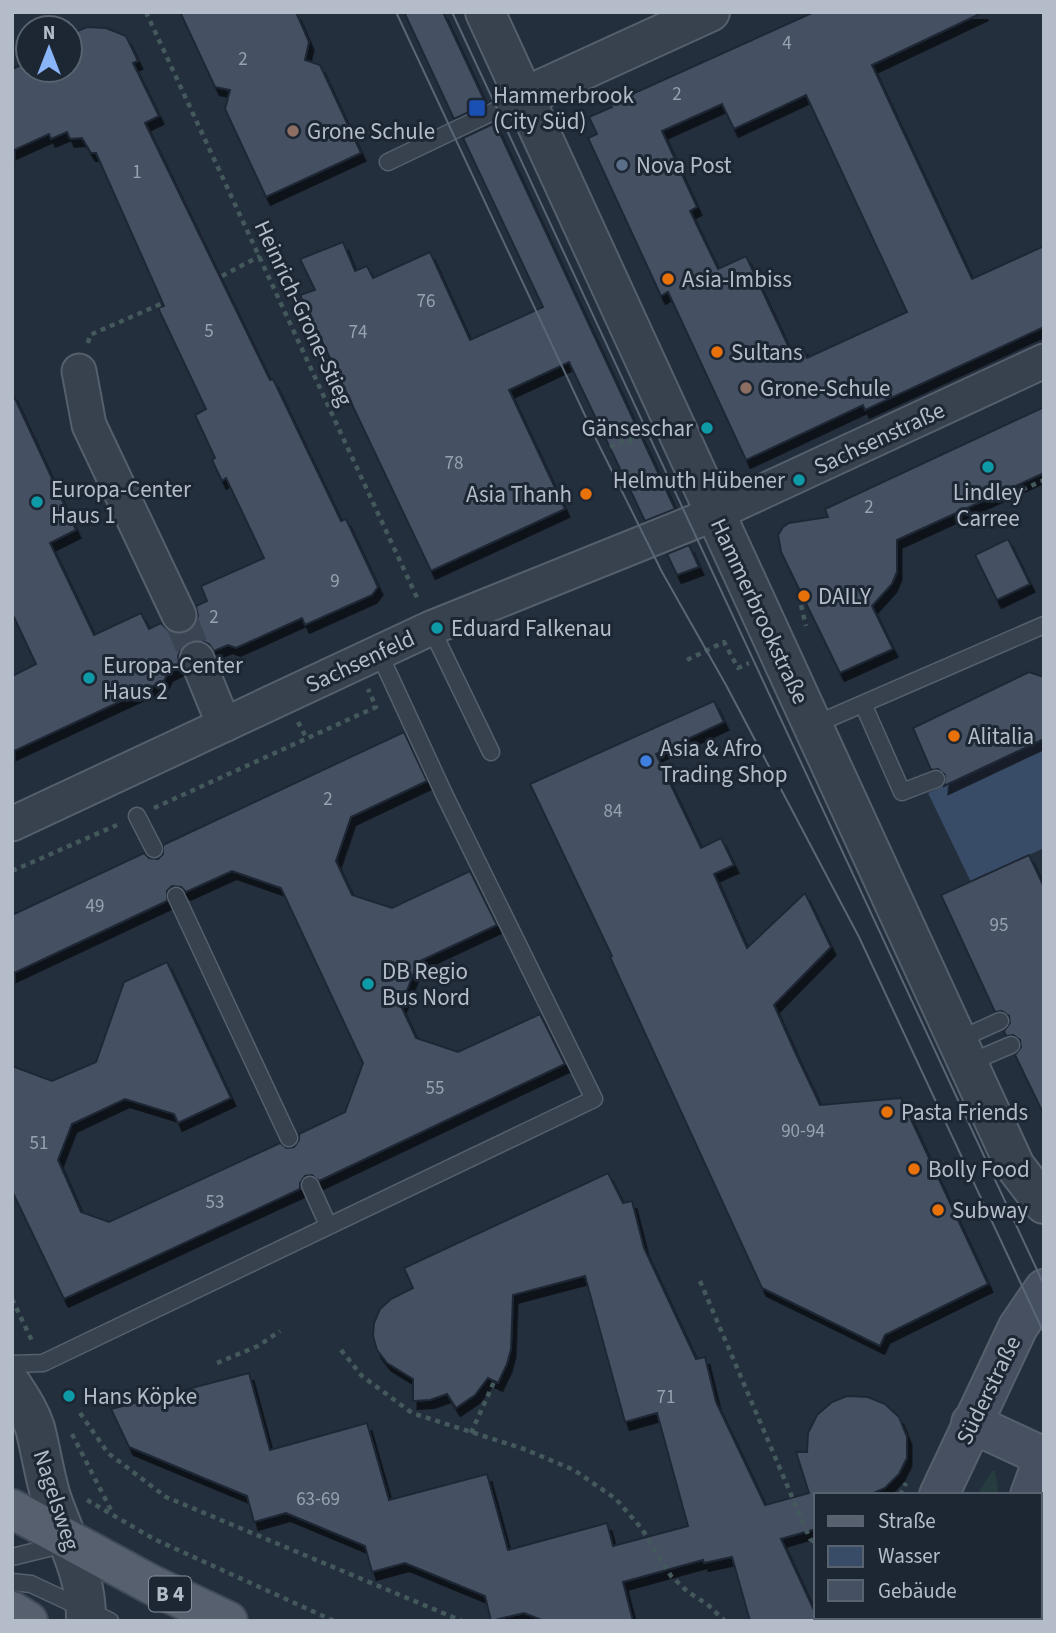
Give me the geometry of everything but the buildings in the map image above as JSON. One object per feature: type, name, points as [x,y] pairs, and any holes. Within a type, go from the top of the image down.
[{"type":"main road","name":"Süderstraße","points":[[940,1493],[1018,1327],[1044,1289]]},
{"type":"main road","points":[[971,1423],[1044,1457],[1031,1493]]},
{"type":"main road","name":"B 4","points":[[12,1509],[71,1543],[228,1621]]},
{"type":"main road","points":[[12,1611],[28,1621]]},
{"type":"street","name":"Hammerbrookstraße","points":[[485,12],[1015,1166],[1044,1204]]},
{"type":"street","points":[[524,97],[710,12]]},
{"type":"street","name":"Sachsenstraße","points":[[715,514],[1044,361]]},
{"type":"street","points":[[79,371],[89,425],[179,615]]},
{"type":"street","name":"Sachsenfeld","points":[[12,824],[432,628],[715,514]]},
{"type":"street","points":[[197,659],[224,724]]},
{"type":"street","name":"Nagelsweg","points":[[12,1385],[26,1407],[34,1427],[45,1478],[71,1543],[94,1617]]},
{"type":"lane","points":[[388,162],[524,97]]},
{"type":"lane","points":[[814,726],[1044,625]]},
{"type":"lane","points":[[432,628],[491,752]]},
{"type":"lane","points":[[12,1364],[43,1363],[594,1099],[445,796],[379,653]]},
{"type":"lane","points":[[863,704],[902,792],[936,779]]},
{"type":"lane","points":[[137,816],[154,849]]},
{"type":"lane","points":[[176,896],[289,1138]]},
{"type":"lane","points":[[964,1051],[1000,1021]]},
{"type":"lane","points":[[964,1051],[1011,1045]]},
{"type":"lane","points":[[310,1185],[328,1225]]},
{"type":"lane","points":[[12,1557],[71,1543]]},
{"type":"lane","points":[[12,1581],[31,1584],[94,1617]]},
{"type":"path","name":"Heinrich-Grone-Stieg","points":[[146,12],[432,628]]},
{"type":"path","points":[[222,276],[260,257]]},
{"type":"path","points":[[79,371],[90,335],[163,303]]},
{"type":"path","points":[[610,447],[640,434]]},
{"type":"path","points":[[629,439],[633,448]]},
{"type":"path","points":[[1004,498],[1044,480]]},
{"type":"path","points":[[801,605],[808,634]]},
{"type":"path","points":[[687,660],[724,642],[738,668],[755,660]]},
{"type":"path","points":[[12,871],[376,707],[368,688]]},
{"type":"path","points":[[700,1281],[810,1539],[814,1542]]},
{"type":"path","points":[[217,1363],[258,1346],[280,1331]]},
{"type":"path","points":[[341,1350],[362,1376],[412,1413],[524,1449],[574,1470],[616,1499],[642,1529],[671,1576],[688,1592],[708,1604],[725,1621]]},
{"type":"path","points":[[471,1433],[495,1382]]},
{"type":"path","points":[[80,1413],[108,1453],[166,1497],[462,1621]]},
{"type":"path","points":[[113,1515],[153,1539],[334,1621]]},
{"type":"green space","points":[[992,1471],[995,1471],[999,1493],[978,1493]]},
{"type":"water","points":[[1044,739],[1044,848],[971,882],[928,793]]},
{"type":"tunnel","points":[[179,615],[197,659]]},
{"type":"tram line","points":[[396,12],[597,441],[662,572],[726,685],[859,937],[1044,1333]]},
{"type":"tram line","points":[[452,12],[1044,1285]]},
{"type":"place","name":"Hammerbrook (City Süd)","points":[[477,108]]},
{"type":"place","name":"Grone Schule","points":[[293,131]]},
{"type":"place","name":"Nova Post","points":[[622,165]]},
{"type":"place","name":"Asia-Imbiss","points":[[668,279]]},
{"type":"place","name":"Sultans","points":[[717,352]]},
{"type":"place","name":"Grone-Schule","points":[[746,388]]},
{"type":"place","name":"Gänseschar","points":[[707,428]]},
{"type":"place","name":"Lindley Carree","points":[[988,467]]},
{"type":"place","name":"Helmuth Hübener","points":[[799,480]]},
{"type":"place","name":"Asia Thanh","points":[[586,494]]},
{"type":"place","name":"Europa-Center Haus 1","points":[[37,502]]},
{"type":"place","name":"DAILY","points":[[804,596]]},
{"type":"place","name":"Eduard Falkenau","points":[[437,628]]},
{"type":"place","name":"Europa-Center Haus 2","points":[[89,678]]},
{"type":"place","name":"Alitalia","points":[[954,736]]},
{"type":"place","name":"Asia & Afro Trading Shop","points":[[646,761]]},
{"type":"place","name":"DB Regio Bus Nord","points":[[368,984]]},
{"type":"place","name":"Pasta Friends","points":[[887,1112]]},
{"type":"place","name":"Bolly Food","points":[[914,1169]]},
{"type":"place","name":"Subway","points":[[938,1210]]},
{"type":"place","name":"Hans Köpke","points":[[69,1396]]}]
